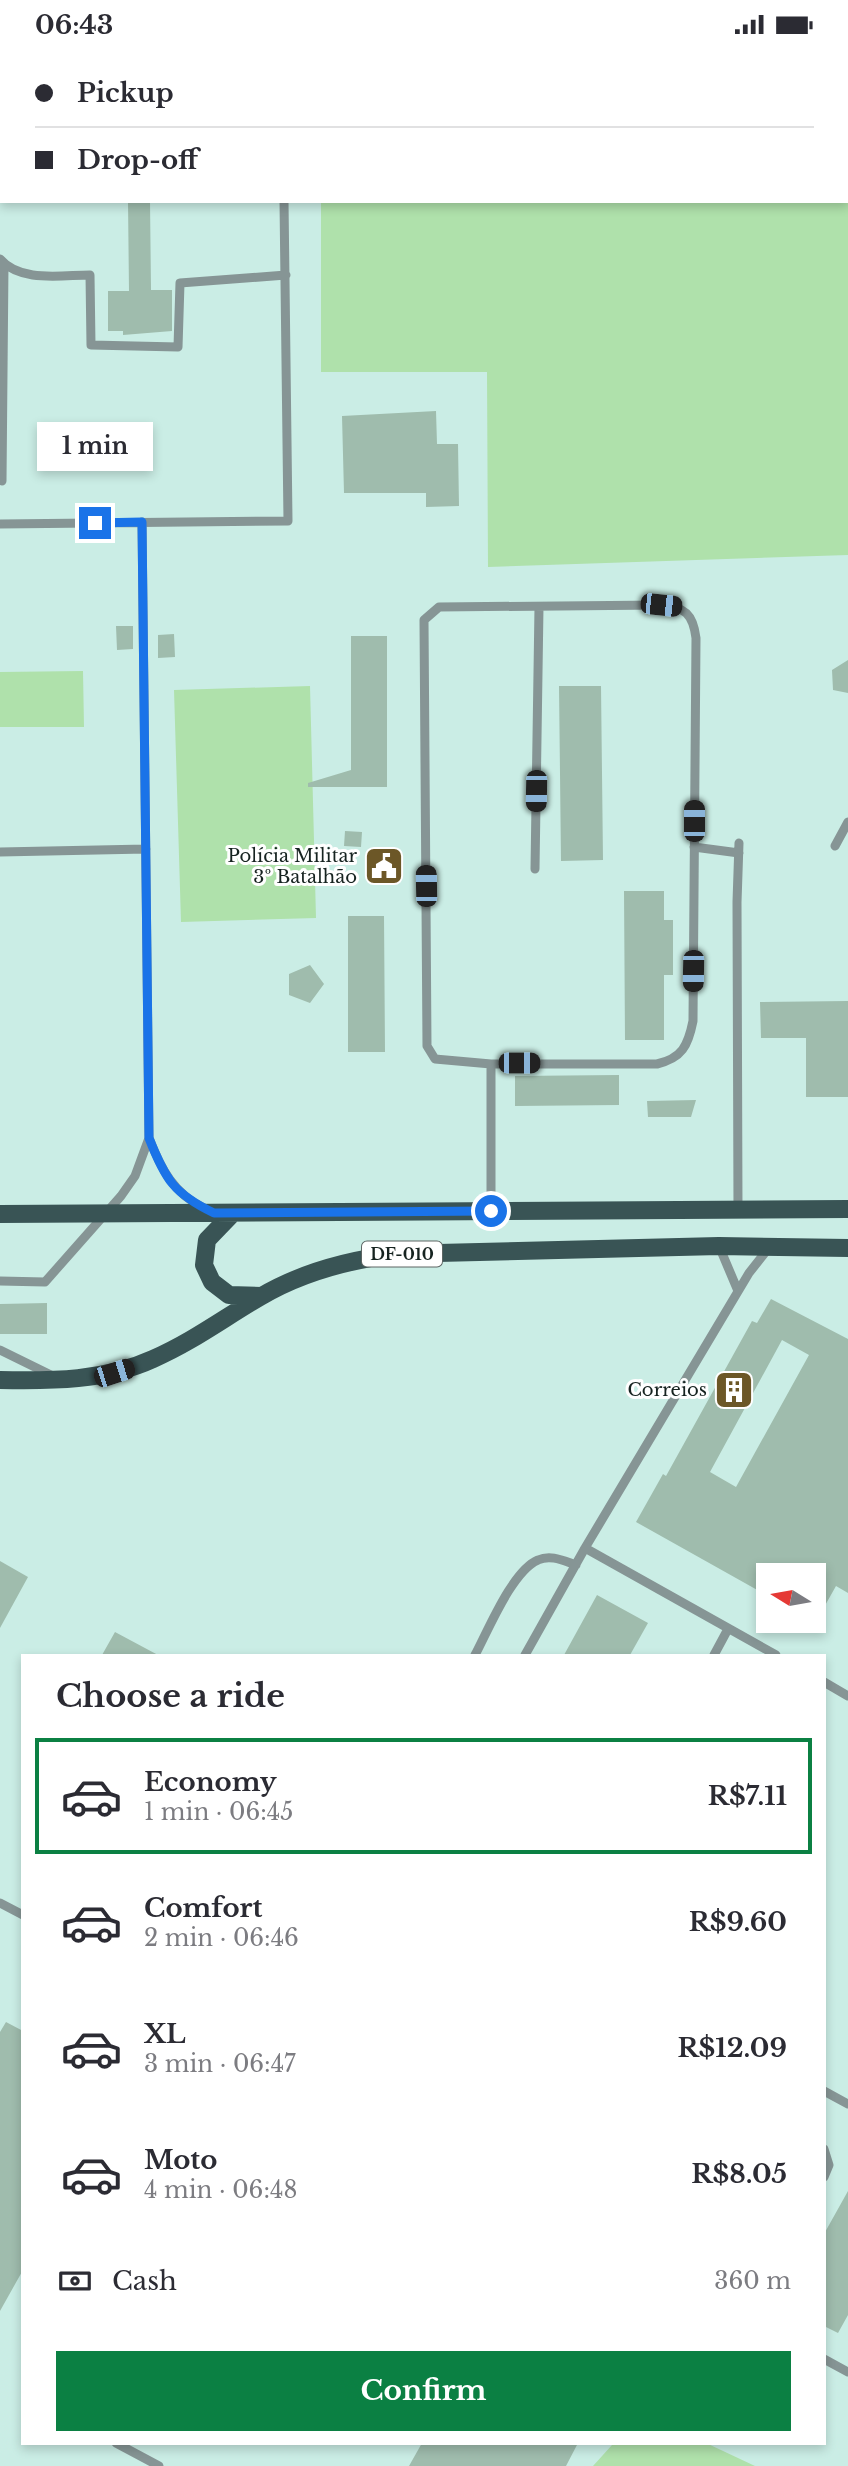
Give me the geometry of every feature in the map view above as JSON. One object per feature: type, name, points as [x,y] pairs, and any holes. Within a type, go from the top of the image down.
[{"type":"main road","points":[[0,1215],[848,1209]]},
{"type":"main road","points":[[233,1213],[207,1240],[204,1265],[212,1282],[229,1295],[261,1296]]},
{"type":"main road","name":"DF-010","points":[[0,1380],[63,1381],[114,1373],[151,1360],[206,1333],[261,1296],[317,1270],[359,1259],[397,1254],[719,1246],[848,1248]]},
{"type":"lane","points":[[0,524],[288,521],[284,203]]},
{"type":"lane","points":[[2,481],[2,262],[32,276],[90,275],[91,345],[178,347],[180,283],[286,275]]},
{"type":"lane","points":[[142,522],[149,1138],[161,1169],[185,1199],[214,1213]]},
{"type":"lane","points":[[661,605],[685,610],[692,618],[696,638],[694,847],[692,1021],[683,1052],[671,1061],[657,1064],[442,1062],[430,1054],[427,1046],[424,620],[439,607],[661,605]]},
{"type":"lane","points":[[535,869],[539,607]]},
{"type":"lane","points":[[835,846],[848,822]]},
{"type":"lane","points":[[694,847],[739,848],[738,1210]]},
{"type":"lane","points":[[0,852],[146,849]]},
{"type":"lane","points":[[491,1063],[491,1211]]},
{"type":"lane","points":[[0,1281],[45,1282],[135,1176],[149,1138]]},
{"type":"lane","points":[[719,1246],[738,1291]]},
{"type":"lane","points":[[526,1654],[584,1548],[738,1291],[769,1248]]},
{"type":"lane","points":[[0,1350],[63,1381]]},
{"type":"lane","points":[[584,1548],[774,1654]]},
{"type":"lane","points":[[476,1654],[511,1589],[526,1569],[538,1560],[552,1557],[576,1565]]},
{"type":"lane","points":[[715,1654],[728,1629]]},
{"type":"lane","points":[[826,1683],[848,1696]]},
{"type":"lane","points":[[0,1903],[21,1914]]},
{"type":"lane","points":[[826,2092],[848,2104]]},
{"type":"lane","points":[[826,2155],[829,2165],[826,2172]]},
{"type":"lane","points":[[826,2360],[848,2372]]},
{"type":"lane","points":[[120,2445],[159,2466]]},
{"type":"green space","points":[[321,203],[848,203],[848,555],[488,567],[487,372],[321,372]]},
{"type":"green space","points":[[83,671],[84,727],[0,727],[0,672]]},
{"type":"green space","points":[[310,686],[316,918],[181,922],[174,690]]},
{"type":"green space","points":[[612,2445],[710,2445],[755,2466],[593,2466]]},
{"type":"building","points":[[128,203],[150,203],[151,290],[172,290],[172,331],[123,335],[123,331],[108,331],[108,291],[129,291]]},
{"type":"building","points":[[436,411],[437,444],[458,444],[459,506],[426,507],[426,493],[344,493],[342,416]]},
{"type":"building","points":[[116,626],[133,626],[133,649],[117,650]]},
{"type":"building","points":[[174,634],[175,657],[158,658],[158,635]]},
{"type":"building","points":[[351,636],[387,636],[387,787],[308,787],[308,783],[351,770]]},
{"type":"building","points":[[848,660],[848,693],[833,690],[832,670]]},
{"type":"building","points":[[559,686],[601,686],[603,860],[561,861]]},
{"type":"building","points":[[345,831],[362,832],[361,847],[344,846]]},
{"type":"building","points":[[624,891],[664,891],[664,920],[673,920],[673,975],[664,975],[664,1040],[625,1040]]},
{"type":"building","points":[[348,916],[384,916],[385,1052],[348,1052]]},
{"type":"building","points":[[310,965],[324,984],[310,1003],[289,995],[289,974]]},
{"type":"building","points":[[848,1001],[848,1097],[806,1097],[806,1038],[761,1038],[760,1002]]},
{"type":"building","points":[[619,1075],[619,1105],[515,1106],[515,1076]]},
{"type":"building","points":[[696,1100],[691,1117],[648,1117],[647,1101]]},
{"type":"building","points":[[771,1299],[848,1339],[848,1593],[836,1586],[826,1604],[826,1563],[756,1563],[756,1589],[636,1522],[663,1474],[666,1476],[752,1321],[757,1323]],"holes":[[[782,1340],[809,1355],[736,1487],[710,1472]]]},
{"type":"building","points":[[47,1303],[47,1334],[0,1334],[0,1304]]},
{"type":"building","points":[[0,1561],[28,1577],[0,1628]]},
{"type":"building","points":[[597,1595],[648,1623],[631,1654],[565,1654]]},
{"type":"building","points":[[115,1632],[156,1654],[103,1654]]},
{"type":"building","points":[[6,2022],[21,2030],[21,2274],[0,2311],[0,2032]]},
{"type":"building","points":[[848,2191],[848,2315],[838,2333],[826,2327],[826,2230]]},
{"type":"building","points":[[421,2445],[577,2445],[566,2466],[409,2466]]},
{"type":"place","name":"Polícia Militar 3º Batalhão","points":[[384,866]]},
{"type":"place","name":"Correios","points":[[734,1390]]},
{"type":"route","points":[[95,523],[142,522],[149,1138],[161,1169],[185,1199],[214,1213],[491,1211]]}]
